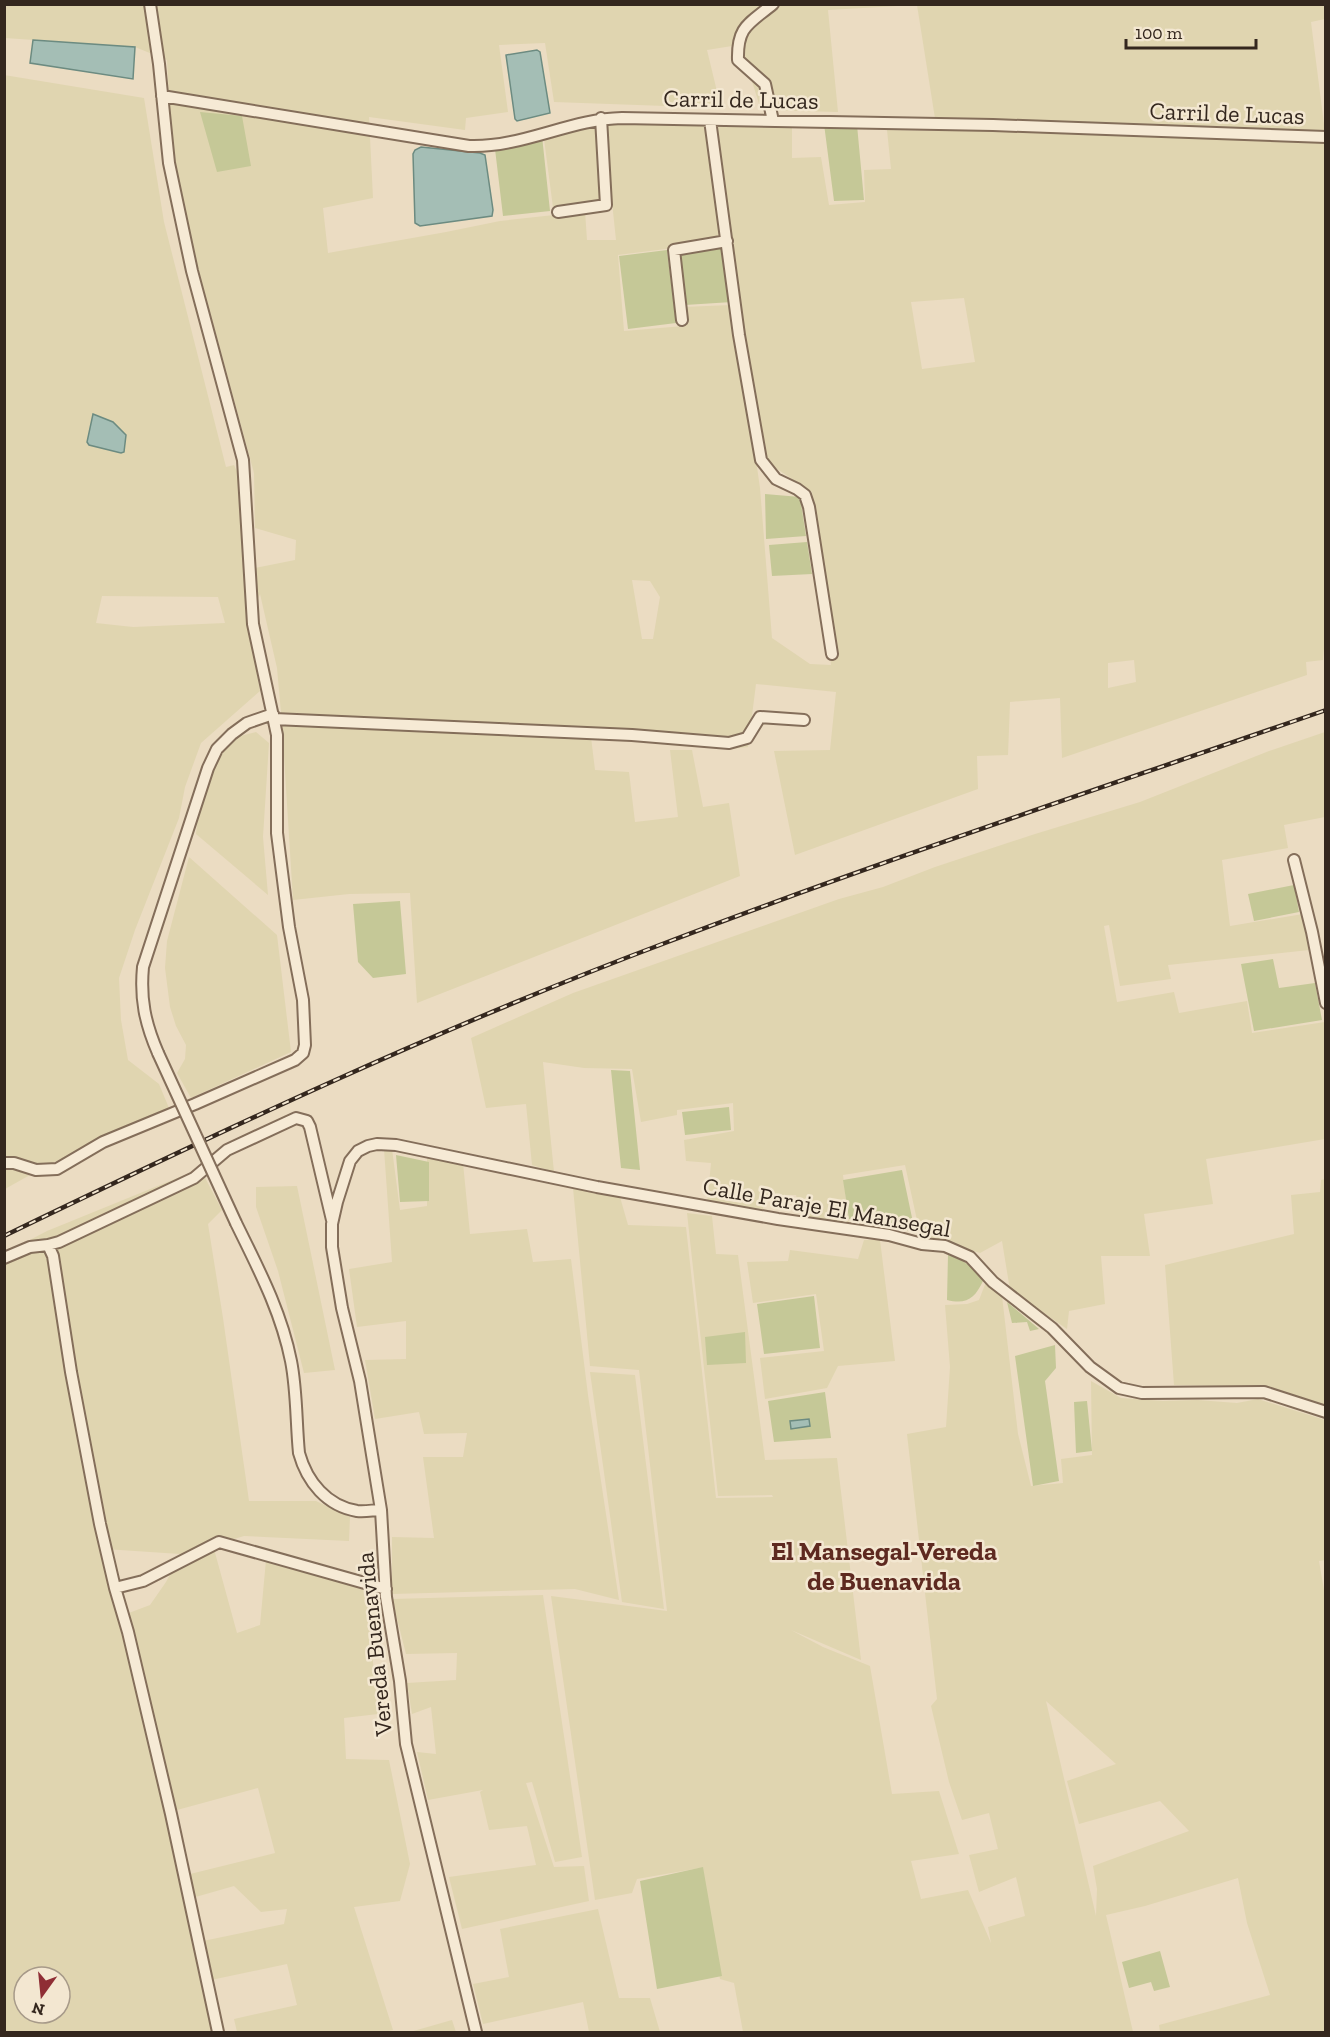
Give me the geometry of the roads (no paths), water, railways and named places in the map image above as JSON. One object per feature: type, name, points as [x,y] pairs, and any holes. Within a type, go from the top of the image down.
[{"type":"street","points":[[4,1163],[14,1163],[36,1170],[57,1170],[104,1142],[295,1060],[303,1053],[306,1033],[277,833],[278,750],[253,624],[243,460],[210,343],[165,145],[162,96],[150,4]]},
{"type":"street","points":[[773,4],[743,28],[738,45],[738,60],[765,84],[773,121]]},
{"type":"street","name":"Carril de Lucas","points":[[162,96],[469,146],[502,144],[601,118],[1004,126],[1326,137]]},
{"type":"street","points":[[558,212],[606,205],[601,118]]},
{"type":"street","points":[[710,120],[739,334],[761,460],[776,478],[805,495],[809,507],[832,654]]},
{"type":"street","points":[[682,320],[674,250],[727,241]]},
{"type":"street","points":[[381,1510],[358,1511],[334,1504],[319,1491],[303,1468],[299,1454],[292,1362],[270,1292],[147,1029],[141,987],[143,967],[196,804],[217,749],[247,723],[273,716],[729,742],[747,738],[760,717],[804,720]]},
{"type":"street","points":[[1294,860],[1312,932],[1326,1003]]},
{"type":"street","points":[[4,1258],[30,1247],[60,1242],[194,1178],[227,1150],[296,1118],[307,1121],[310,1127],[332,1224]]},
{"type":"street","name":"Calle Paraje El Mansegal","points":[[332,1224],[350,1161],[358,1151],[377,1144],[396,1145],[597,1187],[778,1219],[889,1235],[922,1244],[945,1246],[970,1257],[993,1282],[1052,1328],[1090,1367],[1119,1388],[1142,1393],[1264,1392],[1326,1412]]},
{"type":"street","name":"Vereda Buenavida","points":[[332,1224],[332,1247],[342,1308],[360,1381],[381,1510],[386,1589],[400,1681],[406,1744],[476,2032]]},
{"type":"street","points":[[48,1245],[59,1280],[58,1290],[71,1372],[115,1588],[128,1632],[171,1814],[218,2032]]},
{"type":"street","points":[[115,1588],[143,1581],[219,1542],[386,1589]]},
{"type":"water","points":[[33,40],[135,47],[133,79],[30,63]]},
{"type":"water","points":[[537,50],[540,52],[550,113],[517,121],[506,55]]},
{"type":"water","points":[[421,147],[485,155],[492,216],[420,226],[415,223],[413,154]]},
{"type":"water","points":[[93,414],[113,422],[126,435],[124,452],[89,445],[87,442]]},
{"type":"water","points":[[809,1419],[810,1426],[791,1429],[790,1421]]},
{"type":"railway","points":[[4,1236],[331,1082],[581,976],[829,882],[1326,710]]},
{"type":"district","name":"El Mansegal-Vereda de Buenavida","points":[[884,1566]]}]
